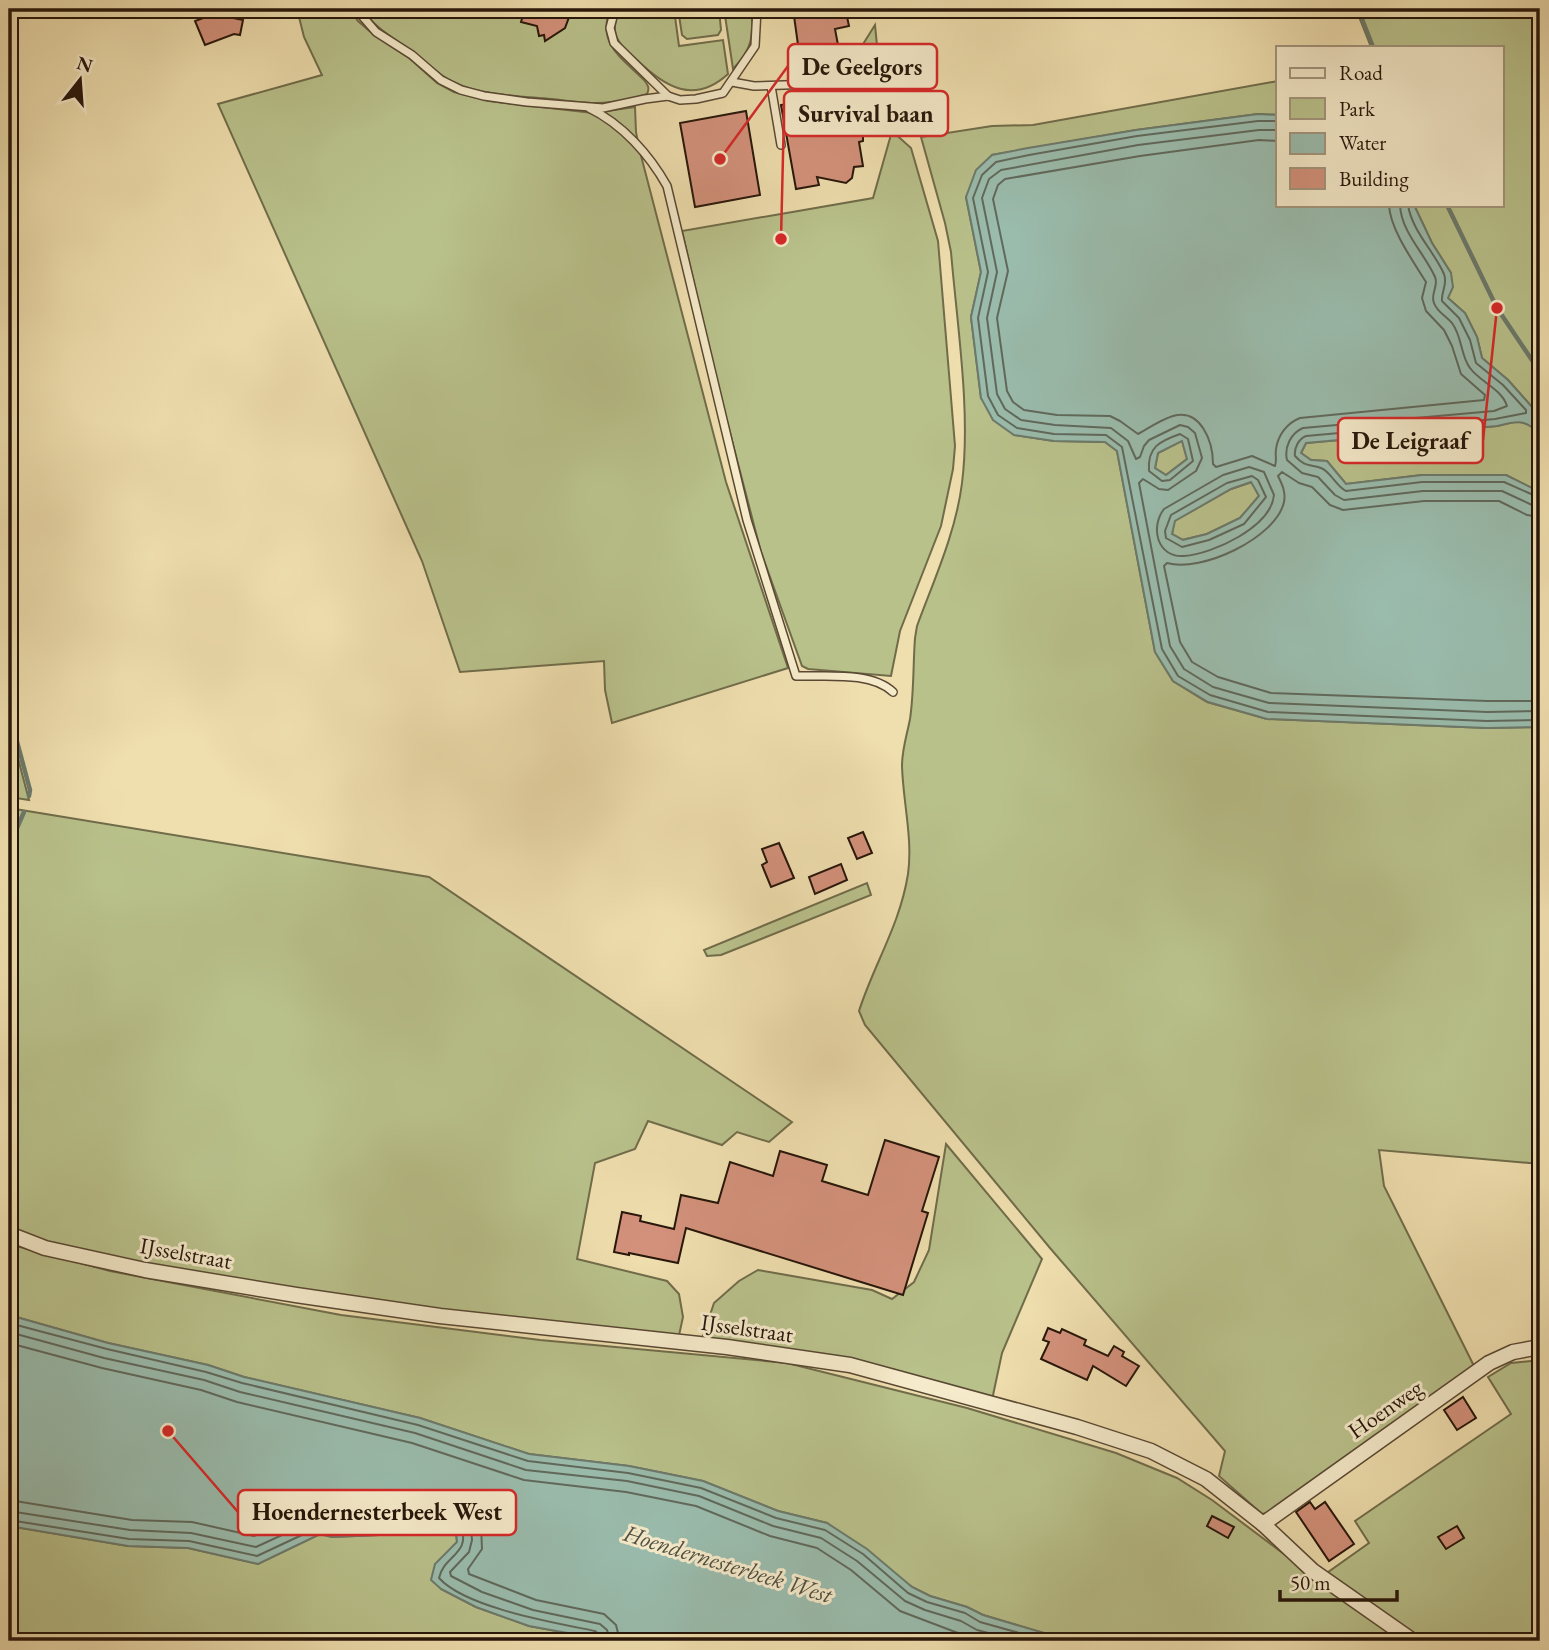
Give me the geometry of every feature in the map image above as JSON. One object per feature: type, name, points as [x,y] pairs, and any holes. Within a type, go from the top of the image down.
[{"type":"street","name":"IJsselstraat","points":[[9,1234],[45,1248],[145,1270],[296,1295],[440,1316],[727,1347],[850,1366],[1077,1427],[1150,1451],[1206,1479],[1263,1524],[1313,1571],[1413,1641]]},
{"type":"street","name":"Hoenweg","points":[[1263,1524],[1489,1363],[1513,1352],[1540,1347]]},
{"type":"lane","points":[[356,9],[376,32],[416,58],[441,80],[493,98],[589,108],[617,106],[668,96]]},
{"type":"lane","points":[[615,9],[610,27],[614,43],[668,96],[680,100],[723,93],[755,46],[757,9]]},
{"type":"lane","points":[[732,82],[771,86],[842,83],[889,111]]},
{"type":"lane","points":[[771,86],[781,145]]},
{"type":"lane","points":[[589,108],[621,128],[659,172],[667,186],[747,520],[796,676],[871,679],[893,692]]},
{"type":"green space","points":[[297,9],[350,9],[358,21],[374,35],[409,58],[437,83],[454,92],[489,101],[593,113],[635,107],[639,148],[726,482],[788,668],[612,723],[605,690],[604,661],[460,672],[422,561],[218,104],[322,75],[304,37]]},
{"type":"green space","points":[[362,9],[610,9],[607,21],[609,41],[620,57],[645,82],[648,92],[616,102],[596,103],[501,95],[465,87],[441,75],[378,26]]},
{"type":"green space","points":[[620,9],[674,9],[679,46],[723,40],[728,74],[703,89],[692,90],[680,89],[658,78],[620,43],[615,25]]},
{"type":"green space","points":[[678,9],[719,9],[721,30],[718,35],[687,39],[682,35]]},
{"type":"green space","points":[[724,9],[752,9],[750,42],[745,55],[733,69]]},
{"type":"green space","points":[[1356,9],[1540,9],[1540,416],[1508,380],[1482,358],[1477,337],[1465,313],[1448,298],[1451,273],[1432,243],[1414,206],[1504,206],[1504,46],[1371,46]]},
{"type":"green space","points":[[875,25],[881,86],[890,110],[844,76],[814,79],[860,49]]},
{"type":"green space","points":[[1276,81],[1276,115],[1258,114],[1136,130],[992,155],[966,197],[981,272],[971,317],[981,398],[1014,435],[1054,441],[1105,442],[1117,451],[1155,652],[1173,681],[1207,702],[1267,719],[1487,728],[1540,727],[1540,1164],[1379,1150],[1384,1186],[1476,1370],[1262,1514],[1219,1476],[1225,1451],[1050,1248],[865,1025],[859,1011],[893,927],[908,874],[909,847],[902,766],[910,719],[915,638],[955,520],[964,456],[962,368],[951,252],[921,137],[992,126],[1033,125]]},
{"type":"green space","points":[[892,131],[911,148],[938,241],[955,446],[941,526],[900,631],[891,676],[808,669],[802,666],[761,552],[717,383],[682,231],[873,198]]},
{"type":"green space","points":[[1517,421],[1533,426],[1540,436],[1540,492],[1506,475],[1422,475],[1346,484],[1327,461],[1311,460],[1301,453],[1306,443],[1497,426]]},
{"type":"green space","points":[[1182,440],[1187,459],[1166,475],[1155,468],[1158,453]]},
{"type":"green space","points":[[1252,482],[1259,496],[1240,518],[1207,534],[1182,540],[1172,534],[1174,521],[1231,489]]},
{"type":"green space","points":[[9,724],[29,800],[9,797]]},
{"type":"green space","points":[[9,808],[429,877],[792,1122],[769,1142],[737,1132],[722,1145],[648,1121],[635,1149],[595,1163],[577,1259],[667,1281],[679,1294],[683,1317],[678,1340],[400,1312],[63,1247],[9,1231]]},
{"type":"green space","points":[[867,883],[871,895],[721,955],[707,956],[704,950]]},
{"type":"green space","points":[[946,1144],[1042,1259],[1002,1353],[992,1400],[701,1342],[714,1303],[739,1281],[758,1270],[872,1290],[892,1299],[914,1282],[929,1250]]},
{"type":"green space","points":[[9,1244],[110,1271],[341,1315],[540,1340],[787,1363],[967,1408],[1116,1453],[1177,1478],[1212,1500],[1400,1641],[1071,1641],[930,1596],[912,1587],[827,1523],[778,1511],[703,1481],[629,1466],[529,1454],[420,1418],[108,1343],[9,1315]]},
{"type":"green space","points":[[1540,1360],[1540,1641],[1417,1641],[1324,1575],[1369,1543],[1355,1521],[1511,1414],[1488,1377],[1511,1363]]},
{"type":"green space","points":[[9,1526],[128,1546],[188,1548],[258,1564],[320,1534],[332,1537],[403,1534],[434,1527],[456,1532],[457,1542],[450,1550],[441,1589],[476,1607],[529,1626],[611,1641],[9,1641]]},
{"type":"water","points":[[1258,114],[1276,115],[1276,206],[1414,206],[1432,243],[1451,273],[1453,287],[1448,298],[1465,313],[1477,337],[1482,358],[1508,380],[1540,416],[1540,436],[1531,426],[1516,422],[1306,443],[1301,453],[1311,460],[1327,461],[1346,484],[1422,475],[1506,475],[1540,492],[1540,727],[1487,728],[1267,719],[1208,702],[1173,681],[1155,652],[1117,451],[1105,442],[1054,441],[1014,435],[993,420],[981,398],[971,317],[981,272],[966,197],[976,170],[992,155],[1136,130]],"holes":[[[1182,441],[1187,459],[1166,475],[1155,468],[1158,453]],[[1251,482],[1259,496],[1240,518],[1207,534],[1183,540],[1172,534],[1175,521],[1231,489]]]},
{"type":"water","points":[[9,1315],[108,1343],[420,1418],[529,1454],[629,1466],[703,1481],[778,1511],[827,1523],[867,1549],[912,1587],[930,1596],[1071,1641],[611,1641],[529,1626],[476,1607],[441,1589],[431,1580],[435,1564],[457,1542],[456,1532],[434,1527],[403,1534],[332,1537],[320,1534],[258,1564],[188,1548],[128,1546],[9,1526]]},
{"type":"building","points":[[525,9],[572,9],[565,28],[545,41],[544,35],[539,36],[537,26],[521,22]]},
{"type":"building","points":[[827,10],[828,15],[846,12],[849,26],[835,29],[838,45],[799,52],[794,16]]},
{"type":"building","points":[[214,14],[243,20],[240,35],[234,34],[205,45],[195,21]]},
{"type":"building","points":[[846,93],[850,115],[854,114],[863,130],[863,141],[859,142],[863,166],[854,167],[852,178],[846,183],[817,177],[819,185],[796,189],[781,105],[803,101],[804,106],[829,102],[828,97]]},
{"type":"building","points":[[746,111],[760,195],[695,207],[680,123]]},
{"type":"building","points":[[863,832],[872,853],[857,859],[848,838]]},
{"type":"building","points":[[779,843],[794,878],[771,887],[762,865],[767,862],[762,849]]},
{"type":"building","points":[[841,864],[847,880],[815,894],[809,877]]},
{"type":"building","points":[[885,1140],[939,1157],[922,1211],[928,1213],[903,1295],[686,1228],[678,1263],[614,1252],[622,1212],[641,1216],[640,1221],[674,1229],[681,1195],[718,1203],[730,1162],[773,1176],[780,1151],[827,1165],[822,1181],[868,1195]]},
{"type":"building","points":[[1048,1328],[1060,1333],[1062,1329],[1086,1340],[1084,1345],[1108,1356],[1114,1346],[1124,1352],[1122,1356],[1139,1366],[1126,1386],[1093,1366],[1087,1380],[1041,1359],[1049,1342],[1043,1340]]},
{"type":"building","points":[[1463,1397],[1476,1418],[1457,1430],[1444,1410]]},
{"type":"building","points":[[1310,1502],[1315,1509],[1325,1502],[1354,1544],[1329,1561],[1296,1512]]},
{"type":"building","points":[[1212,1516],[1234,1527],[1228,1538],[1207,1526]]},
{"type":"building","points":[[1457,1526],[1464,1538],[1446,1549],[1438,1537]]},
{"type":"waterway","points":[[1358,9],[1373,46]]},
{"type":"waterway","points":[[1447,206],[1497,308],[1540,372]]},
{"type":"waterway","points":[[9,712],[30,790],[29,796]]},
{"type":"waterway","points":[[9,846],[24,812]]},
{"type":"place","name":"De Geelgors","points":[[720,159]]},
{"type":"place","name":"Survival baan","points":[[781,239]]},
{"type":"place","name":"De Leigraaf","points":[[1497,308]]},
{"type":"place","name":"Hoendernesterbeek West","points":[[168,1431]]}]
